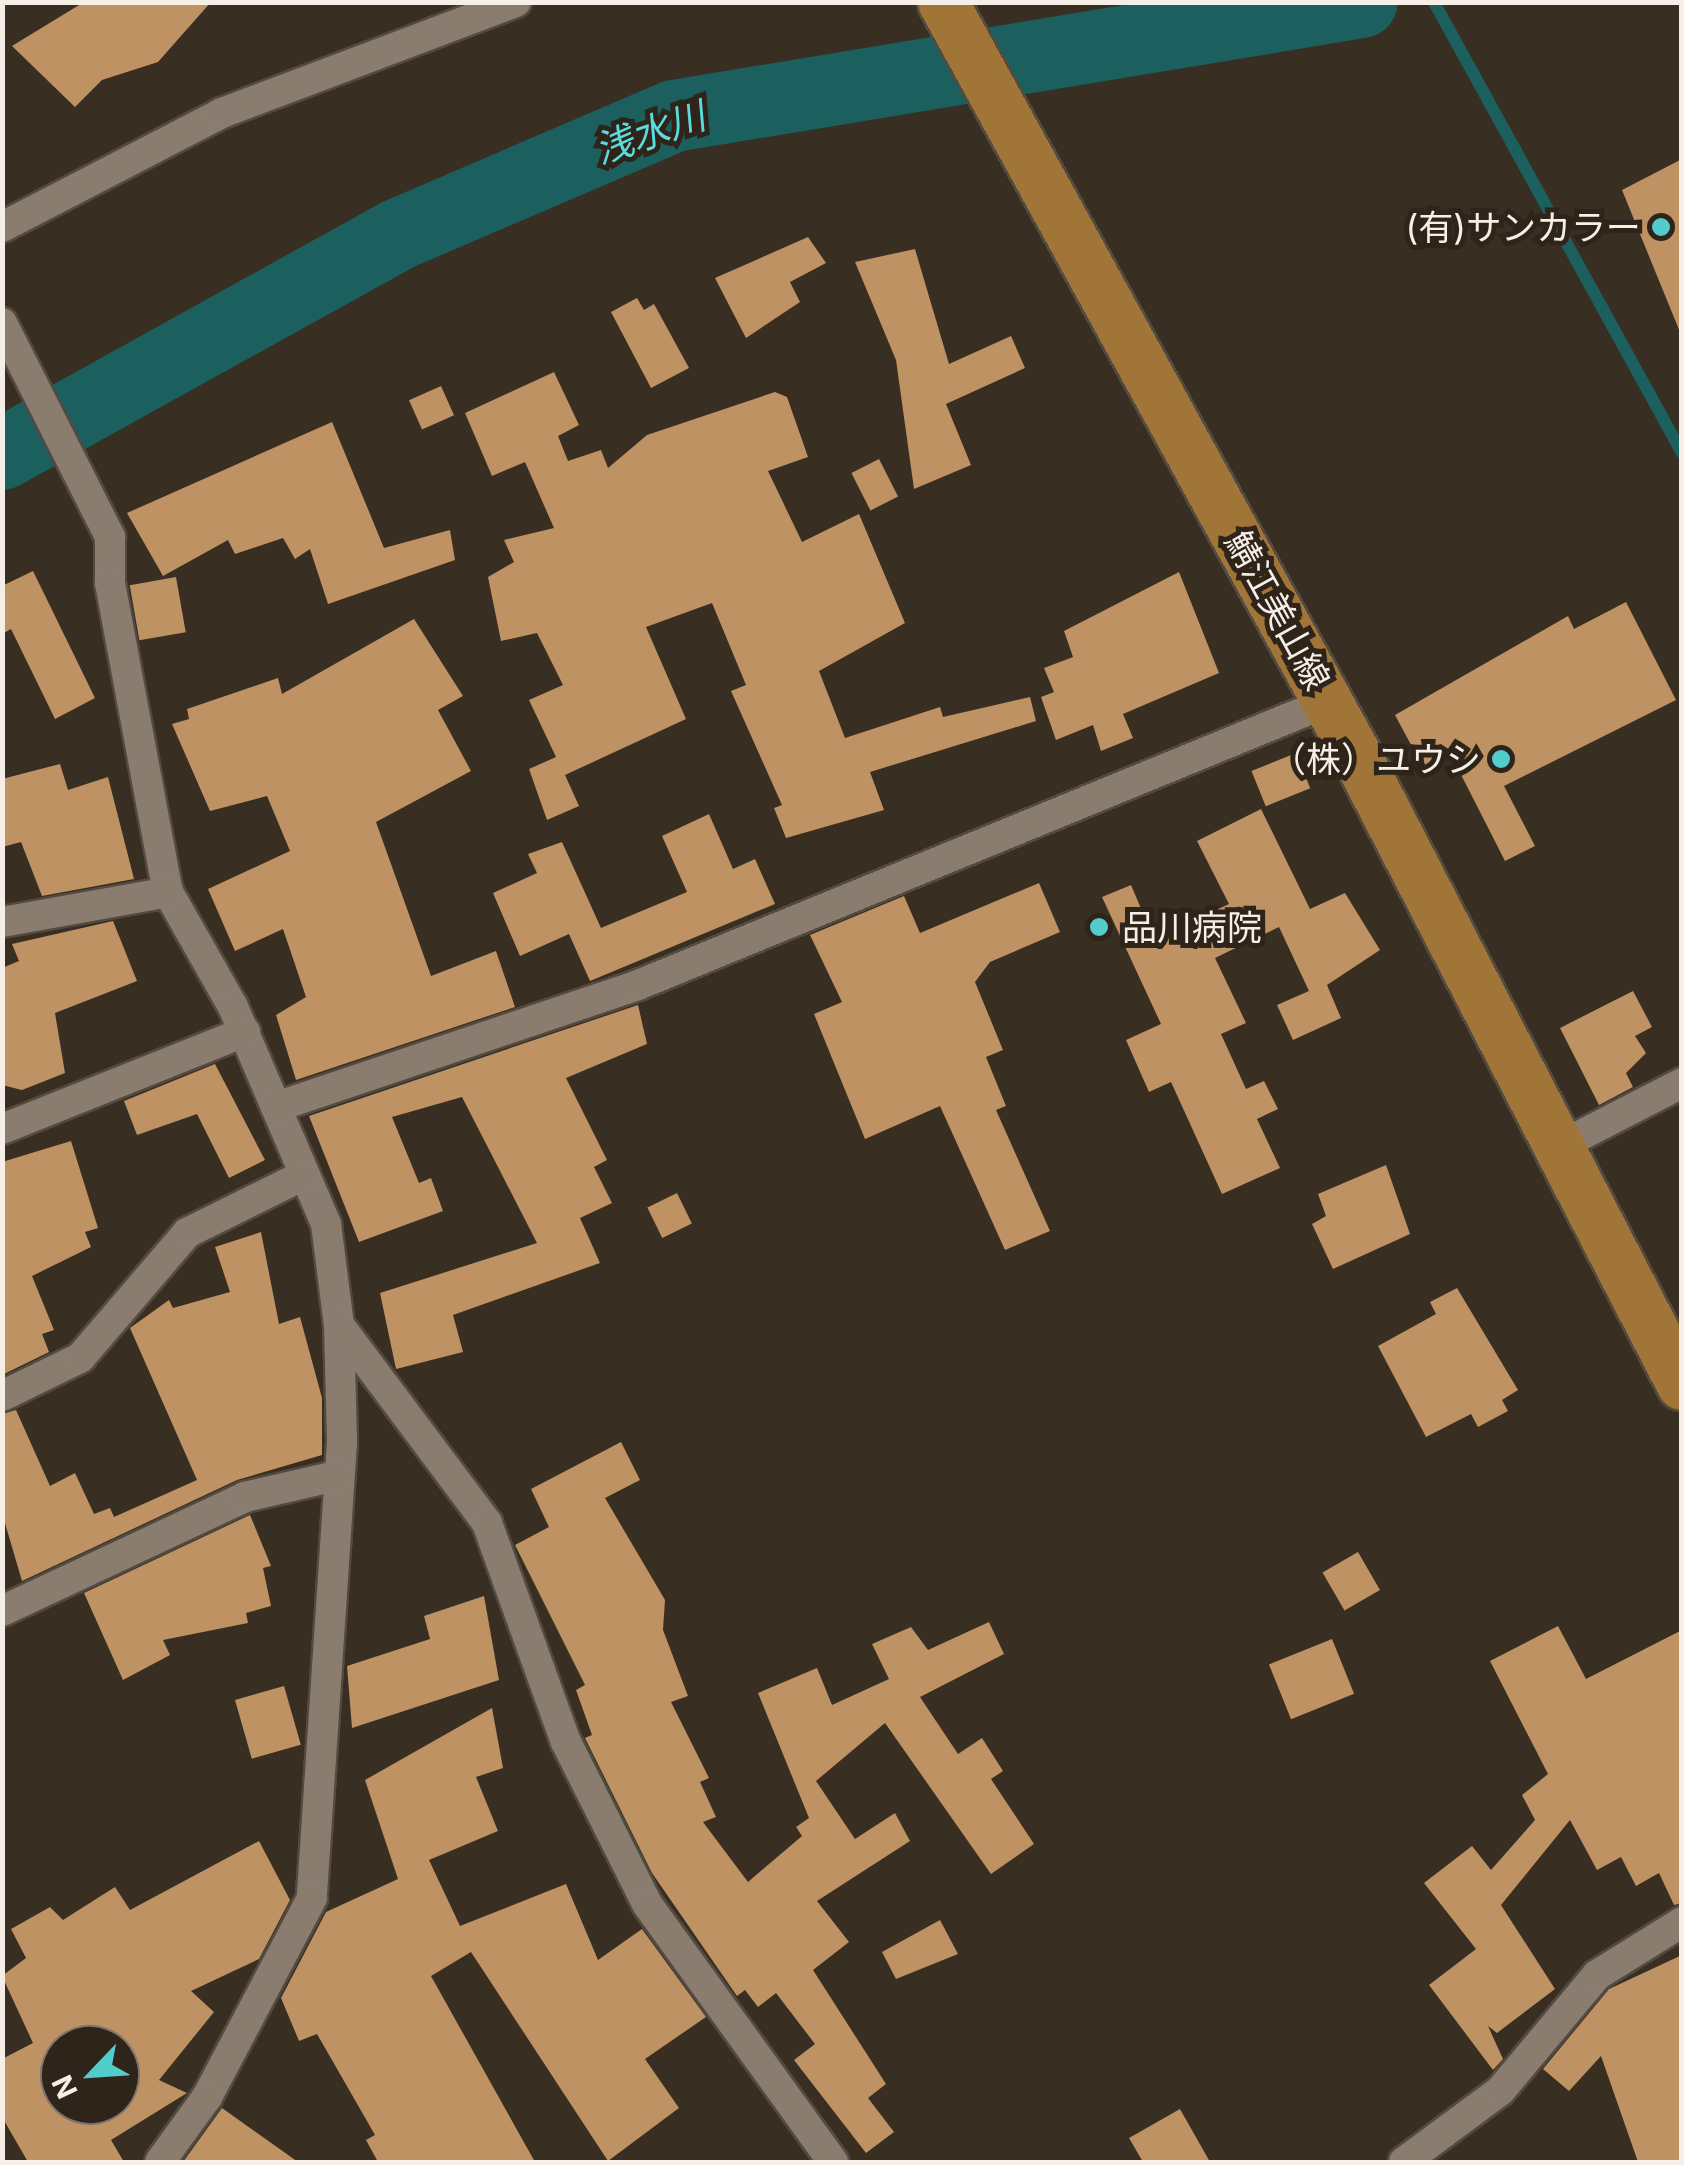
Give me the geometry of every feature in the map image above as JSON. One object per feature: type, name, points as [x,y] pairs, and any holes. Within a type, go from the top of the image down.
[{"type":"main road","name":"鯖江美山線","points":[[942,2],[1328,702],[1682,1385]]},
{"type":"street","points":[[2,227],[222,114],[516,2]]},
{"type":"street","points":[[2,324],[110,537],[110,583],[168,892],[245,1032],[326,1224],[339,1325],[336,1476],[312,1898],[207,2097],[157,2160]]},
{"type":"street","points":[[276,1108],[638,985],[1328,702]]},
{"type":"street","points":[[2,922],[168,892]]},
{"type":"street","points":[[2,1129],[245,1032]]},
{"type":"street","points":[[1560,1146],[1682,1084]]},
{"type":"street","points":[[2,1396],[80,1358],[186,1233],[304,1176]]},
{"type":"street","points":[[339,1325],[487,1523],[566,1742],[647,1904],[833,2162]]},
{"type":"street","points":[[2,1611],[244,1497],[336,1476]]},
{"type":"street","points":[[1404,2162],[1500,2091],[1597,1975],[1682,1922]]},
{"type":"building","points":[[84,2],[211,2],[158,62],[102,80],[75,107],[12,46]]},
{"type":"building","name":"(有)サンカラー","points":[[1682,159],[1682,337],[1622,190]]},
{"type":"building","points":[[808,237],[826,263],[790,282],[800,302],[746,338],[715,278]]},
{"type":"building","points":[[915,249],[949,364],[1011,336],[1025,368],[946,404],[971,465],[914,489],[896,360],[855,262]]},
{"type":"building","points":[[637,298],[644,310],[654,304],[689,368],[651,388],[611,312]]},
{"type":"building","points":[[554,372],[579,425],[558,436],[568,461],[601,450],[608,468],[647,435],[775,392],[787,397],[808,457],[768,471],[802,542],[859,514],[905,623],[819,671],[845,738],[940,707],[943,717],[1030,697],[1036,721],[870,772],[884,810],[786,838],[774,808],[782,805],[731,691],[746,685],[712,603],[646,627],[686,719],[565,775],[579,806],[547,820],[529,769],[556,757],[529,700],[563,685],[537,633],[501,641],[488,577],[514,562],[504,540],[554,528],[525,462],[492,476],[465,413]]},
{"type":"building","points":[[441,386],[454,415],[422,429],[409,400]]},
{"type":"building","points":[[332,422],[384,548],[450,530],[455,560],[328,604],[310,549],[295,559],[283,538],[235,554],[228,540],[163,576],[127,513]]},
{"type":"building","points":[[879,459],[898,496],[870,510],[851,473]]},
{"type":"building","points":[[33,571],[95,698],[55,719],[11,629],[2,634],[2,586]]},
{"type":"building","points":[[1179,572],[1219,673],[1123,714],[1133,738],[1101,751],[1093,725],[1056,740],[1041,697],[1054,692],[1044,668],[1073,657],[1064,631]]},
{"type":"building","points":[[176,577],[186,632],[139,640],[130,585]]},
{"type":"building","points":[[1626,602],[1676,700],[1504,786],[1535,846],[1505,861],[1451,755],[1424,769],[1395,715],[1568,616],[1574,629]]},
{"type":"building","points":[[414,619],[463,696],[438,710],[471,771],[376,822],[431,976],[496,951],[515,1007],[296,1080],[276,1015],[306,997],[283,929],[235,951],[208,889],[290,851],[267,796],[210,811],[172,724],[189,719],[187,709],[278,678],[282,694]]},
{"type":"building","points":[[1296,753],[1310,788],[1266,806],[1251,771]]},
{"type":"building","points":[[60,764],[68,790],[108,777],[134,879],[42,896],[21,842],[2,847],[2,779]]},
{"type":"building","points":[[1261,809],[1310,909],[1345,893],[1380,950],[1327,985],[1341,1018],[1293,1040],[1277,1005],[1309,991],[1279,927],[1215,958],[1246,1023],[1221,1034],[1246,1089],[1264,1081],[1278,1109],[1257,1119],[1280,1168],[1222,1194],[1171,1082],[1149,1092],[1126,1040],[1161,1024],[1102,897],[1131,885],[1154,939],[1229,904],[1197,841]]},
{"type":"building","points":[[709,814],[733,869],[755,859],[775,904],[590,981],[569,934],[520,956],[493,893],[537,873],[528,854],[562,842],[601,928],[687,892],[662,836]]},
{"type":"building","points":[[1039,883],[1060,932],[990,962],[975,982],[1003,1050],[986,1057],[1006,1106],[996,1110],[1050,1231],[1005,1250],[940,1106],[865,1139],[814,1014],[842,1002],[810,935],[904,896],[920,933]]},
{"type":"building","points":[[113,921],[137,981],[55,1013],[65,1073],[22,1090],[2,1085],[2,968],[19,961],[12,944]]},
{"type":"building","points":[[1633,991],[1652,1027],[1635,1036],[1646,1053],[1626,1073],[1633,1087],[1599,1105],[1560,1028]]},
{"type":"building","points":[[638,1005],[647,1044],[566,1078],[607,1160],[594,1167],[612,1203],[580,1218],[600,1263],[453,1315],[463,1352],[396,1369],[380,1293],[537,1243],[462,1097],[392,1117],[419,1183],[431,1178],[443,1211],[359,1242],[309,1116]]},
{"type":"building","points":[[215,1064],[265,1160],[229,1178],[197,1114],[137,1135],[124,1101]]},
{"type":"building","points":[[71,1141],[98,1228],[85,1232],[91,1247],[32,1276],[54,1330],[42,1334],[49,1352],[2,1375],[2,1162]]},
{"type":"building","points":[[1386,1165],[1410,1234],[1333,1269],[1312,1224],[1326,1216],[1318,1194]]},
{"type":"building","points":[[677,1193],[692,1224],[662,1238],[647,1207]]},
{"type":"building","points":[[261,1232],[279,1324],[300,1317],[322,1398],[322,1455],[237,1480],[22,1581],[2,1513],[2,1414],[16,1410],[50,1486],[75,1473],[94,1514],[110,1508],[114,1517],[197,1480],[130,1328],[169,1300],[173,1308],[230,1292],[215,1247]]},
{"type":"building","points":[[1457,1288],[1518,1390],[1502,1400],[1508,1411],[1478,1427],[1471,1414],[1426,1437],[1378,1346],[1436,1314],[1430,1302]]},
{"type":"building","points":[[621,1442],[640,1480],[605,1498],[665,1600],[663,1630],[688,1696],[671,1702],[709,1778],[700,1782],[716,1817],[703,1822],[748,1882],[802,1836],[796,1827],[809,1818],[758,1693],[817,1668],[832,1705],[889,1679],[872,1644],[911,1627],[928,1650],[989,1622],[1004,1654],[920,1697],[958,1754],[982,1738],[1003,1771],[991,1779],[1034,1844],[991,1874],[885,1723],[816,1781],[855,1839],[895,1813],[910,1841],[817,1901],[849,1942],[813,1970],[886,2084],[868,2098],[894,2132],[866,2153],[794,2060],[815,2044],[776,1993],[758,2007],[745,1990],[737,1996],[652,1873],[585,1738],[592,1735],[576,1690],[585,1685],[515,1545],[549,1527],[531,1489]]},
{"type":"building","points":[[250,1515],[271,1566],[263,1568],[271,1606],[246,1613],[248,1623],[163,1640],[170,1655],[123,1680],[84,1593]]},
{"type":"building","points":[[1358,1552],[1380,1590],[1344,1611],[1322,1572]]},
{"type":"building","points":[[484,1596],[499,1680],[352,1728],[347,1666],[430,1639],[424,1616]]},
{"type":"building","points":[[1558,1626],[1586,1679],[1682,1630],[1682,1903],[1674,1905],[1659,1873],[1636,1886],[1621,1857],[1597,1870],[1570,1820],[1501,1905],[1555,1989],[1497,2033],[1488,2026],[1503,2059],[1493,2070],[1429,1985],[1476,1949],[1424,1883],[1472,1846],[1491,1870],[1535,1820],[1522,1795],[1548,1774],[1490,1661]]},
{"type":"building","points":[[1332,1639],[1354,1694],[1291,1719],[1269,1664]]},
{"type":"building","points":[[284,1686],[301,1745],[252,1759],[235,1700]]},
{"type":"building","points":[[492,1708],[503,1768],[476,1777],[498,1831],[429,1860],[460,1926],[566,1884],[598,1960],[642,1929],[706,2017],[645,2059],[679,2108],[608,2161],[471,1952],[431,1976],[535,2162],[378,2162],[366,2140],[375,2135],[317,2034],[299,2041],[281,1998],[326,1912],[398,1879],[365,1780]]},
{"type":"building","points":[[259,1841],[290,1900],[259,1959],[191,1991],[214,2012],[159,2080],[187,2093],[140,2122],[140,2025],[40,2025],[40,2125],[135,2125],[111,2140],[124,2162],[28,2162],[2,2117],[2,2059],[33,2043],[2,1976],[26,1958],[11,1929],[50,1907],[63,1920],[115,1887],[130,1910]]},
{"type":"building","points":[[940,1920],[958,1954],[896,1979],[882,1952]]},
{"type":"building","points":[[1682,1955],[1682,2162],[1638,2162],[1601,2056],[1569,2091],[1543,2069],[1609,1989]]},
{"type":"building","points":[[222,2108],[298,2162],[183,2162]]},
{"type":"building","points":[[1180,2109],[1210,2162],[1143,2162],[1129,2138]]},
{"type":"waterway","name":"浅水川","points":[[2,454],[399,234],[674,116],[1362,2]]},
{"type":"waterway","points":[[1434,2],[1682,453]]},
{"type":"place","name":"(有)サンカラー","points":[[1661,227]]},
{"type":"place","name":"（株）ユウシ","points":[[1501,759]]},
{"type":"place","name":"品川病院","points":[[1099,927]]}]
